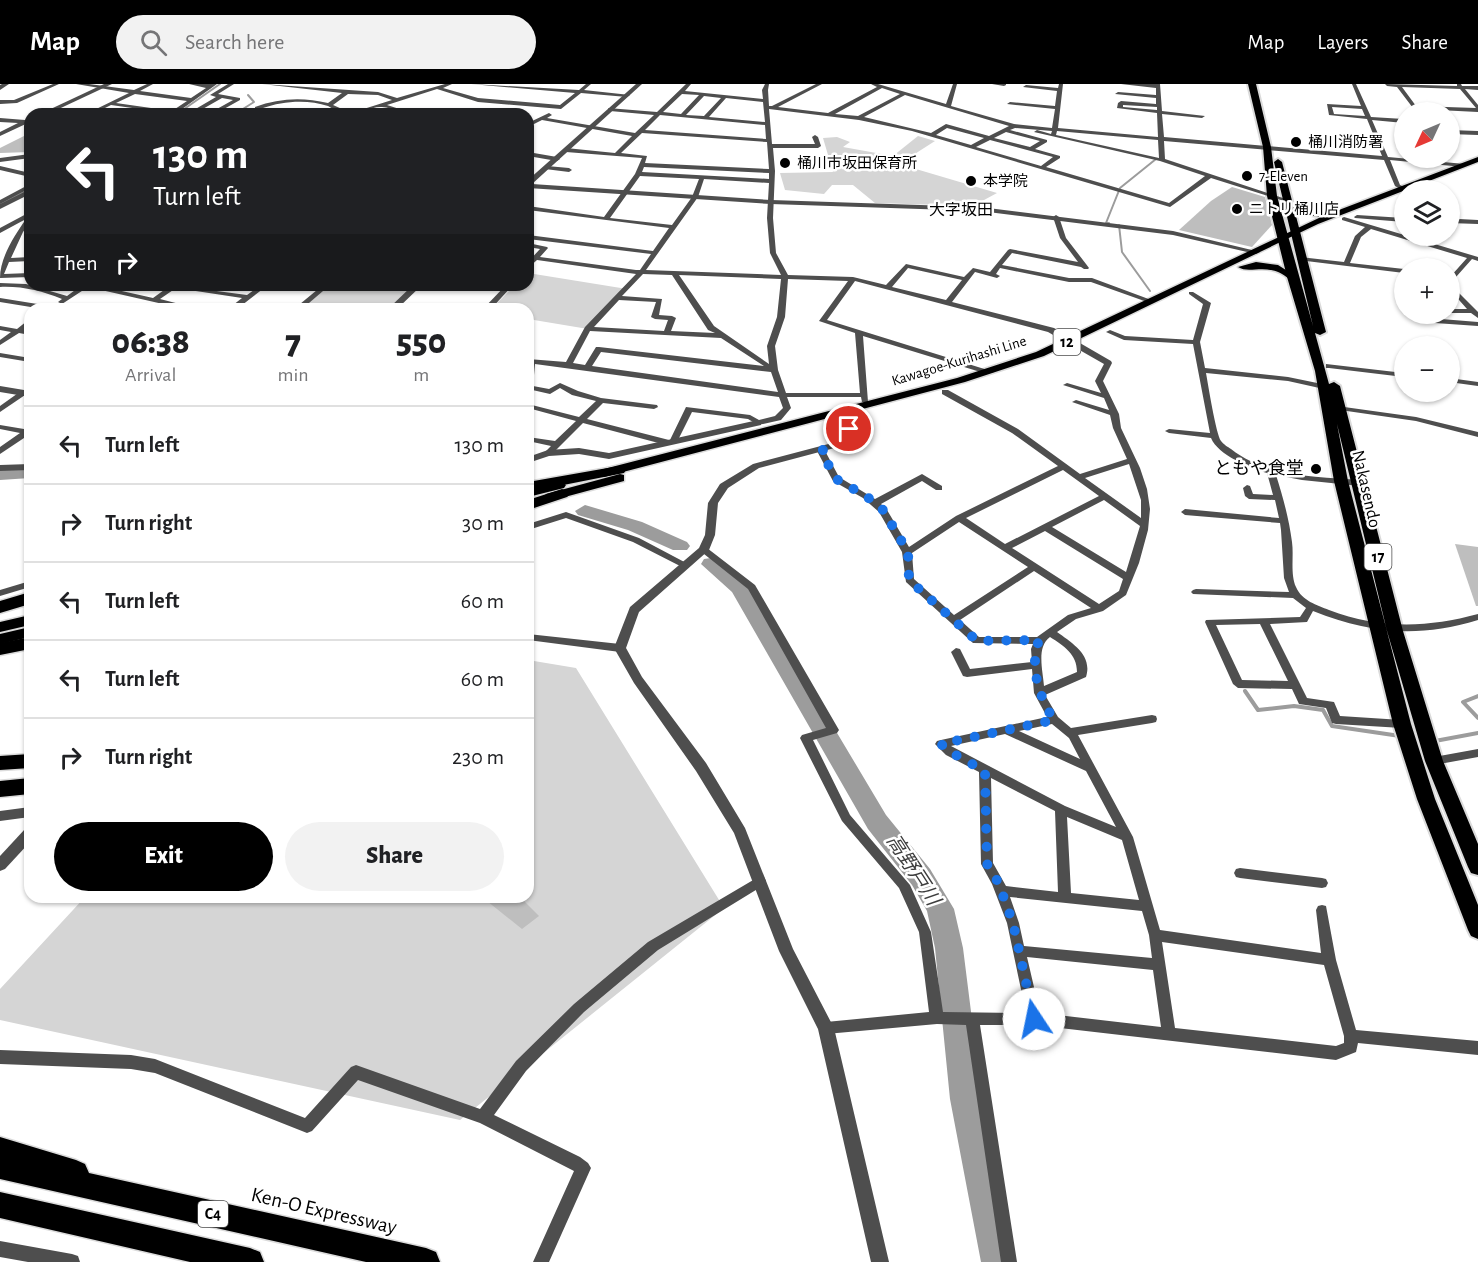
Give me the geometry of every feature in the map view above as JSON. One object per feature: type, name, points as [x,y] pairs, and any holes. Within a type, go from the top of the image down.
[{"type":"highway","name":"Nakasendo","points":[[1252,84],[1286,201],[1292,277],[1324,387],[1341,481],[1401,724],[1426,799],[1478,930]]},
{"type":"highway","name":"Nakasendo","points":[[1259,84],[1271,147],[1272,196],[1289,240],[1300,259],[1360,483],[1395,631],[1434,761],[1478,867]]},
{"type":"highway","points":[[534,486],[619,470]]},
{"type":"highway","points":[[534,502],[562,494]]},
{"type":"highway","points":[[0,607],[24,600]]},
{"type":"highway","points":[[0,649],[24,644]]},
{"type":"highway","points":[[0,763],[24,761]]},
{"type":"highway","points":[[0,789],[24,787]]},
{"type":"highway","points":[[0,1150],[179,1206]]},
{"type":"highway","name":"Ken-O Expressway","points":[[0,1167],[426,1262]]},
{"type":"highway","name":"C4","points":[[0,1205],[250,1262]]},
{"type":"highway","points":[[0,1213],[102,1228]]},
{"type":"main road","name":"Kawagoe-Kurihashi Line","points":[[1431,180],[1478,159]]},
{"type":"main road","points":[[1449,180],[1478,166]]},
{"type":"main road","name":"Kawagoe-Kurihashi Line","points":[[534,491],[1001,378],[1256,252],[1394,196]]},
{"type":"main road","name":"Kawagoe-Kurihashi Line","points":[[1344,216],[1394,196]]},
{"type":"main road","points":[[1286,201],[1302,212],[1344,216]]},
{"type":"main road","name":"Kawagoe-Kurihashi Line","points":[[562,494],[842,417],[865,400],[990,372],[1110,332],[1243,267],[1289,240]]},
{"type":"main road","points":[[1243,267],[1269,265],[1282,269],[1292,277]]},
{"type":"main road","points":[[0,627],[24,621]]},
{"type":"main road","points":[[0,639],[24,633]]},
{"type":"street","points":[[0,88],[6,84]]},
{"type":"street","points":[[0,102],[15,102],[57,84]]},
{"type":"street","points":[[78,84],[192,100]]},
{"type":"street","points":[[56,108],[109,84]]},
{"type":"street","points":[[102,108],[151,84]]},
{"type":"street","points":[[191,84],[213,85]]},
{"type":"street","points":[[222,108],[238,99],[213,96],[232,84]]},
{"type":"street","points":[[264,84],[378,94],[397,100]]},
{"type":"street","points":[[320,90],[328,84]]},
{"type":"street","points":[[371,108],[450,84]]},
{"type":"street","points":[[473,84],[627,96]]},
{"type":"street","points":[[534,122],[561,107],[589,84]]},
{"type":"street","points":[[534,180],[639,84]]},
{"type":"street","points":[[616,155],[689,84]]},
{"type":"street","points":[[534,458],[548,453],[579,451],[609,456],[778,418],[787,408],[774,370],[771,346],[781,317],[785,276],[773,253],[772,171],[767,124],[767,84]]},
{"type":"street","points":[[768,105],[820,84]]},
{"type":"street","points":[[873,84],[1053,137],[1162,160],[1286,201]]},
{"type":"street","points":[[948,107],[955,84]]},
{"type":"street","points":[[994,84],[1004,85]]},
{"type":"street","points":[[1354,84],[1395,180]]},
{"type":"street","points":[[181,108],[213,85]]},
{"type":"street","points":[[1121,90],[1158,85],[1162,160]]},
{"type":"street","points":[[1388,85],[1478,88]]},
{"type":"street","points":[[1398,85],[1410,102]]},
{"type":"street","points":[[1459,86],[1478,109]]},
{"type":"street","points":[[830,114],[880,87]]},
{"type":"street","points":[[1026,87],[1060,87],[1053,137]]},
{"type":"street","points":[[438,88],[478,100],[561,107]]},
{"type":"street","points":[[1121,90],[1158,95]]},
{"type":"street","points":[[329,105],[347,92]]},
{"type":"street","points":[[681,92],[725,96],[768,105],[859,118],[932,135],[1170,205],[1209,176]]},
{"type":"street","points":[[682,116],[703,94]]},
{"type":"street","points":[[859,118],[903,94]]},
{"type":"street","points":[[705,118],[725,96]]},
{"type":"street","points":[[201,108],[220,97]]},
{"type":"street","points":[[1020,99],[1058,105]]},
{"type":"street","points":[[257,108],[272,102],[317,102],[336,108]]},
{"type":"street","points":[[1158,109],[1120,108],[1121,103],[1201,114]]},
{"type":"street","points":[[111,104],[137,108]]},
{"type":"street","points":[[1010,104],[1058,105]]},
{"type":"street","points":[[381,105],[391,108]]},
{"type":"street","points":[[1365,108],[1329,105],[1332,115],[1394,120]]},
{"type":"street","points":[[1460,108],[1478,109]]},
{"type":"street","points":[[610,109],[767,124]]},
{"type":"street","points":[[544,118],[591,128],[638,133],[818,147],[815,137]]},
{"type":"street","points":[[980,122],[988,118]]},
{"type":"street","points":[[0,120],[24,121]]},
{"type":"street","points":[[0,134],[24,123]]},
{"type":"street","points":[[932,135],[946,126],[1058,157],[1041,168]]},
{"type":"street","points":[[971,147],[1014,126],[1161,140],[1385,156],[1463,165]]},
{"type":"street","points":[[965,131],[972,127]]},
{"type":"street","points":[[1004,130],[1045,141],[1031,149]]},
{"type":"street","points":[[1460,132],[1478,133]]},
{"type":"street","points":[[566,150],[645,157],[639,174],[606,219]]},
{"type":"street","points":[[534,155],[557,159]]},
{"type":"street","points":[[0,160],[24,157]]},
{"type":"street","points":[[643,165],[772,171]]},
{"type":"street","points":[[0,168],[24,174]]},
{"type":"street","points":[[547,168],[569,170]]},
{"type":"street","points":[[0,178],[13,171]]},
{"type":"street","points":[[639,174],[772,181]]},
{"type":"street","points":[[568,365],[588,329],[642,271],[674,227],[695,197],[702,178]]},
{"type":"street","points":[[534,185],[771,202],[980,209],[1173,233],[1256,252]]},
{"type":"street","points":[[0,202],[24,189]]},
{"type":"street","points":[[0,207],[24,194]]},
{"type":"street","points":[[534,209],[674,227]]},
{"type":"street","points":[[1344,216],[1394,220]]},
{"type":"street","points":[[1344,216],[1474,258]]},
{"type":"street","points":[[1056,218],[1063,238],[1084,265],[1092,280]]},
{"type":"street","points":[[0,231],[24,219]]},
{"type":"street","points":[[1460,222],[1478,222]]},
{"type":"street","points":[[24,226],[0,276],[24,275]]},
{"type":"street","points":[[1346,265],[1358,236],[1370,226]]},
{"type":"street","points":[[20,232],[24,233]]},
{"type":"street","points":[[534,238],[655,253]]},
{"type":"street","points":[[534,246],[545,248],[536,258]]},
{"type":"street","points":[[948,302],[973,270],[994,275],[1010,251],[1084,265]]},
{"type":"street","points":[[536,258],[642,271],[853,279],[1031,324],[1075,343],[1108,363],[1099,381],[1108,397],[1116,425],[1128,448],[1130,461],[1145,497],[1146,512],[1123,593],[1099,609],[1072,617],[1039,640],[1036,649],[1039,693],[1054,720],[1069,732],[1127,837],[1155,935],[1168,1035]]},
{"type":"street","points":[[1460,270],[1474,258]]},
{"type":"street","points":[[7,260],[24,259]]},
{"type":"street","points":[[1300,259],[1394,270]]},
{"type":"street","points":[[888,287],[906,266],[966,279]]},
{"type":"street","points":[[998,266],[1069,280],[1092,280],[1152,302]]},
{"type":"street","points":[[674,273],[711,328],[774,370]]},
{"type":"street","points":[[853,279],[824,321],[990,372]]},
{"type":"street","points":[[0,285],[24,286]]},
{"type":"street","points":[[50,291],[67,298]]},
{"type":"street","points":[[60,303],[77,291]]},
{"type":"street","points":[[111,291],[164,303]]},
{"type":"street","points":[[153,301],[167,291]]},
{"type":"street","points":[[212,291],[249,297]]},
{"type":"street","points":[[240,303],[256,291]]},
{"type":"street","points":[[305,303],[320,291]]},
{"type":"street","points":[[398,303],[412,291]]},
{"type":"street","points":[[493,303],[504,291]]},
{"type":"street","points":[[1191,293],[1207,303],[1196,342],[1214,436],[1221,446],[1271,473],[1360,483]]},
{"type":"street","points":[[1460,297],[1475,313]]},
{"type":"street","points":[[618,298],[660,300],[655,317],[672,318],[667,333]]},
{"type":"street","points":[[0,300],[24,304]]},
{"type":"street","points":[[1460,312],[1475,313]]},
{"type":"street","points":[[1460,323],[1478,324]]},
{"type":"street","points":[[0,343],[24,327]]},
{"type":"street","points":[[0,328],[24,332]]},
{"type":"street","points":[[588,329],[723,336]]},
{"type":"street","points":[[534,361],[784,395],[865,400],[859,332]]},
{"type":"street","points":[[1110,332],[1124,338],[1196,342]]},
{"type":"street","points":[[587,368],[599,349],[774,370]]},
{"type":"street","points":[[0,355],[24,359]]},
{"type":"street","points":[[1329,366],[1394,374]]},
{"type":"street","points":[[1201,370],[1288,379],[1324,387]]},
{"type":"street","points":[[1460,382],[1478,384]]},
{"type":"street","points":[[534,388],[550,392],[560,385],[575,393],[601,400],[654,407]]},
{"type":"street","points":[[1067,385],[1108,397]]},
{"type":"street","points":[[0,388],[24,392]]},
{"type":"street","points":[[945,392],[1015,431],[1143,524]]},
{"type":"street","points":[[0,410],[24,395]]},
{"type":"street","points":[[548,453],[601,400]]},
{"type":"street","points":[[1076,402],[1114,414]]},
{"type":"street","points":[[534,407],[670,441]]},
{"type":"street","points":[[1340,408],[1416,419],[1478,435]]},
{"type":"street","points":[[670,441],[689,409],[750,417],[758,423]]},
{"type":"street","points":[[842,417],[849,429],[845,440],[821,451],[756,466],[732,479],[713,503],[710,535],[704,550],[634,610],[620,648],[638,680],[701,768],[735,823],[786,951],[826,1028],[880,1262]]},
{"type":"street","points":[[0,427],[24,431]]},
{"type":"street","points":[[1169,431],[1214,436]]},
{"type":"street","points":[[0,451],[24,435]]},
{"type":"street","points":[[534,440],[555,444]]},
{"type":"street","points":[[821,451],[836,479],[883,510],[908,552],[909,580],[977,641],[1039,640]]},
{"type":"street","points":[[1080,477],[1130,461]]},
{"type":"street","points":[[908,552],[959,518],[1065,466]]},
{"type":"street","points":[[0,468],[24,467]]},
{"type":"street","points":[[1271,473],[1284,521],[1288,550],[1288,580],[1295,595],[1311,607],[1351,622],[1395,631],[1449,627],[1478,617]]},
{"type":"street","points":[[875,503],[922,477],[939,488]]},
{"type":"street","points":[[1247,488],[1250,496],[1279,498]]},
{"type":"street","points":[[1005,548],[1105,496]]},
{"type":"street","points":[[1185,512],[1284,521]]},
{"type":"street","points":[[534,525],[566,515],[636,540],[686,565]]},
{"type":"street","points":[[959,518],[1099,609]]},
{"type":"street","points":[[1046,527],[1128,578]]},
{"type":"street","points":[[704,550],[752,587],[833,730],[806,738],[846,818],[904,885],[925,932],[937,1018]]},
{"type":"street","points":[[954,619],[1034,567]]},
{"type":"street","points":[[0,593],[24,586]]},
{"type":"street","points":[[1196,592],[1295,595]]},
{"type":"street","points":[[1295,685],[1238,684],[1210,622],[1303,620],[1311,607]]},
{"type":"street","points":[[1263,621],[1303,701],[1330,705],[1336,720],[1401,724]]},
{"type":"street","points":[[1039,693],[1082,674],[1084,662],[1077,651],[1049,632]]},
{"type":"street","points":[[534,638],[620,648]]},
{"type":"street","points":[[956,652],[967,673],[1037,665]]},
{"type":"street","points":[[1069,732],[1152,719]]},
{"type":"street","points":[[1054,720],[941,744],[950,752],[985,771],[1061,809],[1127,837]]},
{"type":"street","points":[[1006,729],[1090,768]]},
{"type":"street","points":[[1434,761],[1478,753]]},
{"type":"street","points":[[985,771],[987,864],[1001,891],[1021,951],[1034,1019]]},
{"type":"street","points":[[1061,809],[1065,897]]},
{"type":"street","points":[[0,816],[24,813]]},
{"type":"street","points":[[0,865],[24,839]]},
{"type":"street","points":[[1240,873],[1322,883]]},
{"type":"street","points":[[483,1117],[521,1066],[579,1008],[653,946],[760,881]]},
{"type":"street","points":[[1001,891],[1148,906]]},
{"type":"street","points":[[826,1028],[937,1018],[1034,1019],[1336,1053],[1351,1047],[1351,1036],[1329,960],[1322,910]]},
{"type":"street","points":[[1155,935],[1329,960]]},
{"type":"street","points":[[1021,951],[1160,965]]},
{"type":"street","points":[[972,1018],[1009,1262]]},
{"type":"street","points":[[1351,1036],[1478,1048]]},
{"type":"street","points":[[0,1057],[131,1062],[155,1066],[308,1126],[357,1072],[483,1117],[583,1168],[541,1262]]},
{"type":"street","points":[[0,1249],[72,1262]]},
{"type":"shaded area","points":[[918,136],[935,141],[899,164],[997,193],[973,206],[875,203],[853,185],[832,185],[824,194],[785,190],[780,173],[833,172],[823,138],[837,137],[850,142],[843,147],[893,156]]},
{"type":"shaded area","points":[[534,274],[627,289],[588,329],[534,320],[534,303],[497,303],[509,291],[534,291]]},
{"type":"shaded area","points":[[320,291],[412,291],[399,303],[305,303]]},
{"type":"shaded area","points":[[534,661],[576,668],[724,908],[460,1120],[0,1020],[0,989],[79,903],[534,903]]},
{"type":"building","points":[[24,136],[24,152],[0,153],[0,148]]},
{"type":"building","name":"ニトリ桶川店","points":[[1232,187],[1265,197],[1272,225],[1252,247],[1179,230],[1211,201]]},
{"type":"building","points":[[1455,544],[1478,547],[1478,606],[1476,606]]},
{"type":"building","points":[[490,903],[526,903],[539,916],[522,929]]},
{"type":"waterway","points":[[186,108],[220,84]]},
{"type":"waterway","points":[[244,108],[254,102],[248,95]]},
{"type":"waterway","points":[[1109,223],[1106,223],[1120,188],[1156,159]]},
{"type":"waterway","points":[[0,204],[24,191]]},
{"type":"waterway","points":[[1119,225],[1122,252],[1150,291]]},
{"type":"waterway","name":"高野戸川","points":[[0,474],[24,472]]},
{"type":"waterway","name":"高野戸川","points":[[585,511],[635,526],[680,546]]},
{"type":"waterway","name":"高野戸川","points":[[711,564],[740,587],[832,741],[877,822],[921,877],[940,909],[949,948],[966,1099],[998,1262]]},
{"type":"waterway","points":[[1245,691],[1258,710],[1294,706],[1323,710],[1332,726],[1400,736]]},
{"type":"waterway","points":[[1478,696],[1463,702],[1478,718]]},
{"type":"waterway","points":[[1435,741],[1478,733]]},
{"type":"place","name":"桶川消防署","points":[[1296,142]]},
{"type":"place","name":"桶川市坂田保育所","points":[[785,163]]},
{"type":"place","name":"7-Eleven","points":[[1247,176]]},
{"type":"place","name":"本学院","points":[[971,181]]},
{"type":"place","name":"ニトリ桶川店","points":[[1237,209]]},
{"type":"place","name":"ともや食堂","points":[[1316,469]]},
{"type":"district","name":"大字坂田","points":[[961,210]]},
{"type":"route","points":[[849,429],[849,435],[845,440],[832,448],[821,451],[836,479],[866,496],[883,510],[908,552],[909,580],[977,641],[1039,640],[1036,649],[1039,693],[1054,720],[941,744],[950,752],[985,771],[987,864],[998,882],[1013,923],[1021,951],[1034,1019]]}]
